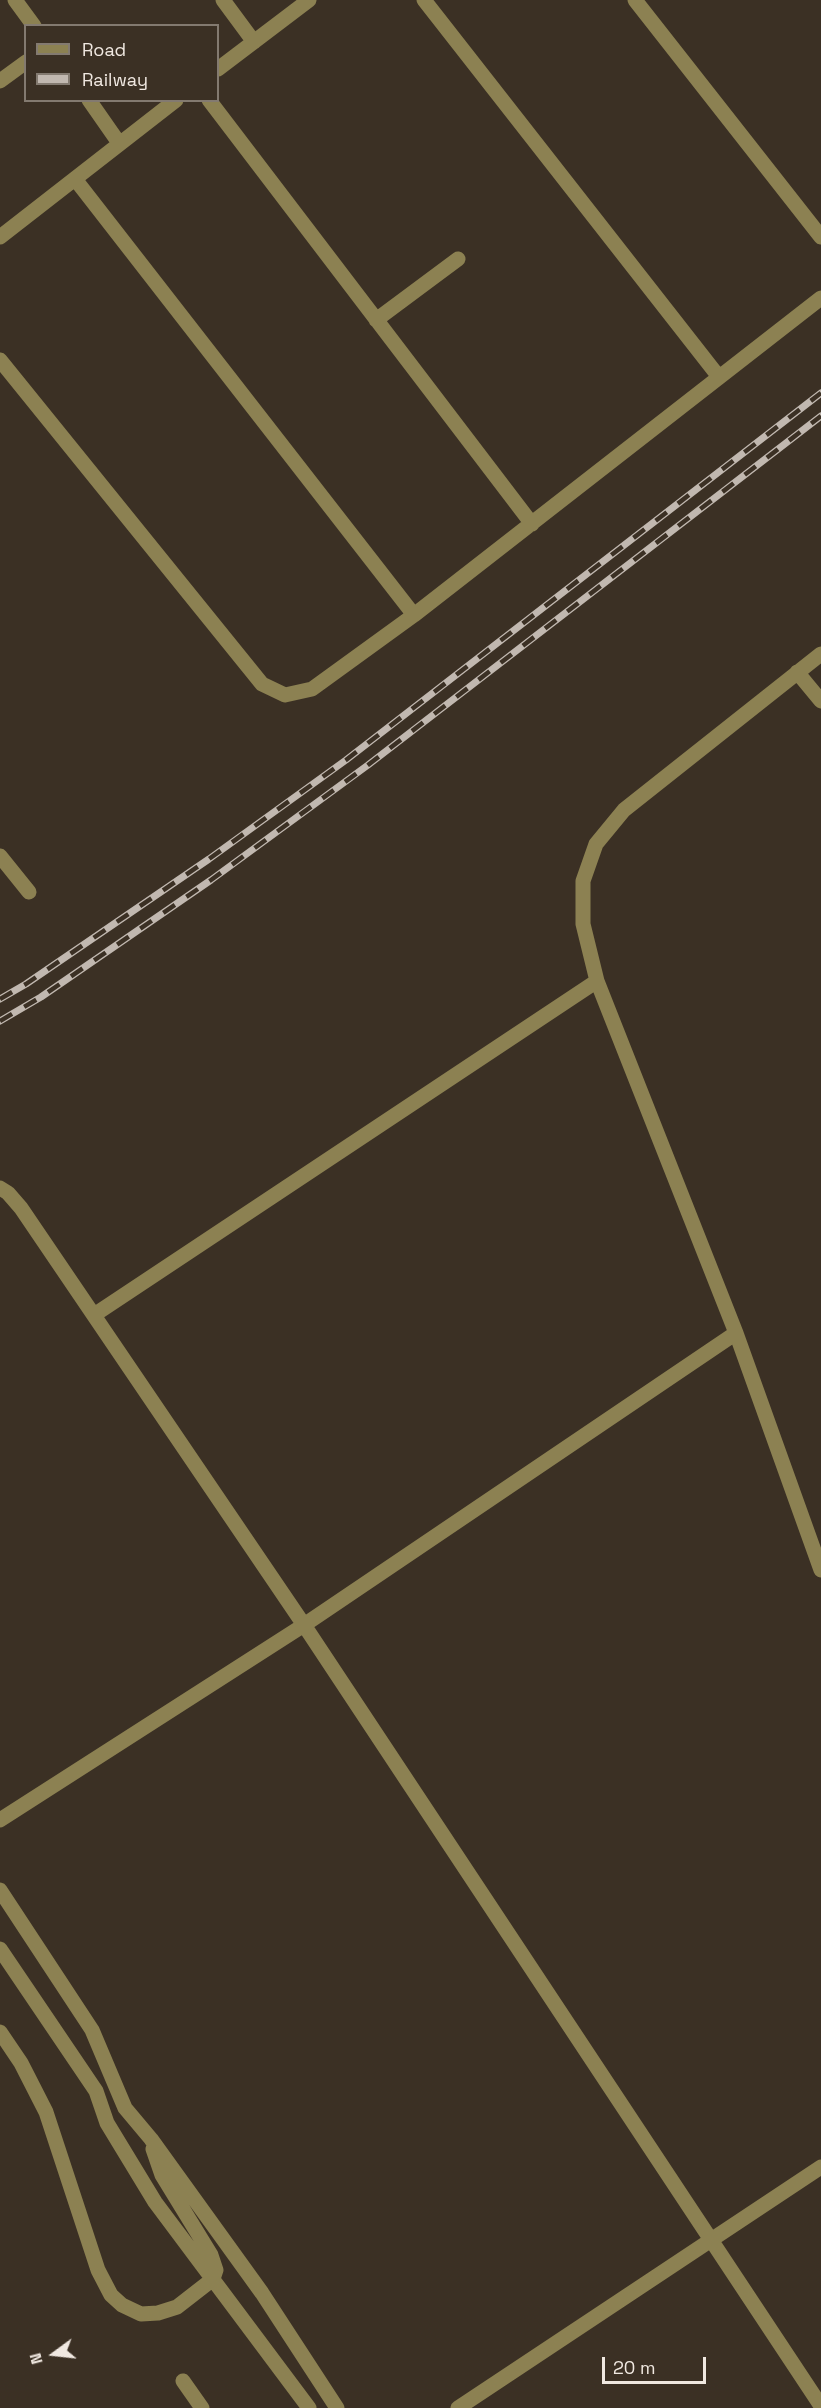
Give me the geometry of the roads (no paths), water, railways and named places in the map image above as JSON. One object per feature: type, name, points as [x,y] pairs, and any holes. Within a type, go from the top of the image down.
[{"type":"street","points":[[15,0],[33,24]]},
{"type":"street","points":[[223,0],[254,42]]},
{"type":"street","points":[[219,68],[309,0]]},
{"type":"street","points":[[424,0],[719,377]]},
{"type":"street","points":[[635,0],[821,237]]},
{"type":"street","points":[[0,81],[24,63]]},
{"type":"street","points":[[90,102],[119,143]]},
{"type":"street","points":[[0,237],[173,102]]},
{"type":"street","points":[[210,102],[532,524]]},
{"type":"street","points":[[75,179],[414,615]]},
{"type":"street","points":[[376,320],[458,259]]},
{"type":"street","points":[[0,360],[262,684],[285,695],[312,689],[414,615],[821,298]]},
{"type":"street","points":[[821,654],[624,810],[596,844],[583,881],[583,924],[597,981],[736,1333],[821,1570]]},
{"type":"street","points":[[797,672],[821,701]]},
{"type":"street","points":[[0,856],[29,892]]},
{"type":"street","points":[[94,1315],[597,981]]},
{"type":"street","points":[[0,1188],[8,1193],[21,1208],[304,1625],[821,2406]]},
{"type":"street","points":[[0,1820],[304,1625],[736,1333]]},
{"type":"street","points":[[0,1890],[92,2030],[125,2108],[152,2139],[262,2293],[337,2408]]},
{"type":"street","points":[[0,1949],[96,2091],[107,2123],[155,2202],[309,2408]]},
{"type":"street","points":[[0,2032],[21,2063],[45,2112],[98,2270],[111,2295],[122,2305],[141,2314],[158,2313],[177,2307],[213,2279],[216,2270],[211,2255],[162,2175],[152,2139]]},
{"type":"street","points":[[96,2091],[125,2108]]},
{"type":"street","points":[[458,2408],[821,2167]]},
{"type":"street","points":[[183,2381],[202,2408]]},
{"type":"railway","points":[[0,999],[26,984],[209,859],[346,760],[821,393]]},
{"type":"railway","points":[[0,1021],[41,997],[211,880],[368,765],[821,416]]}]
